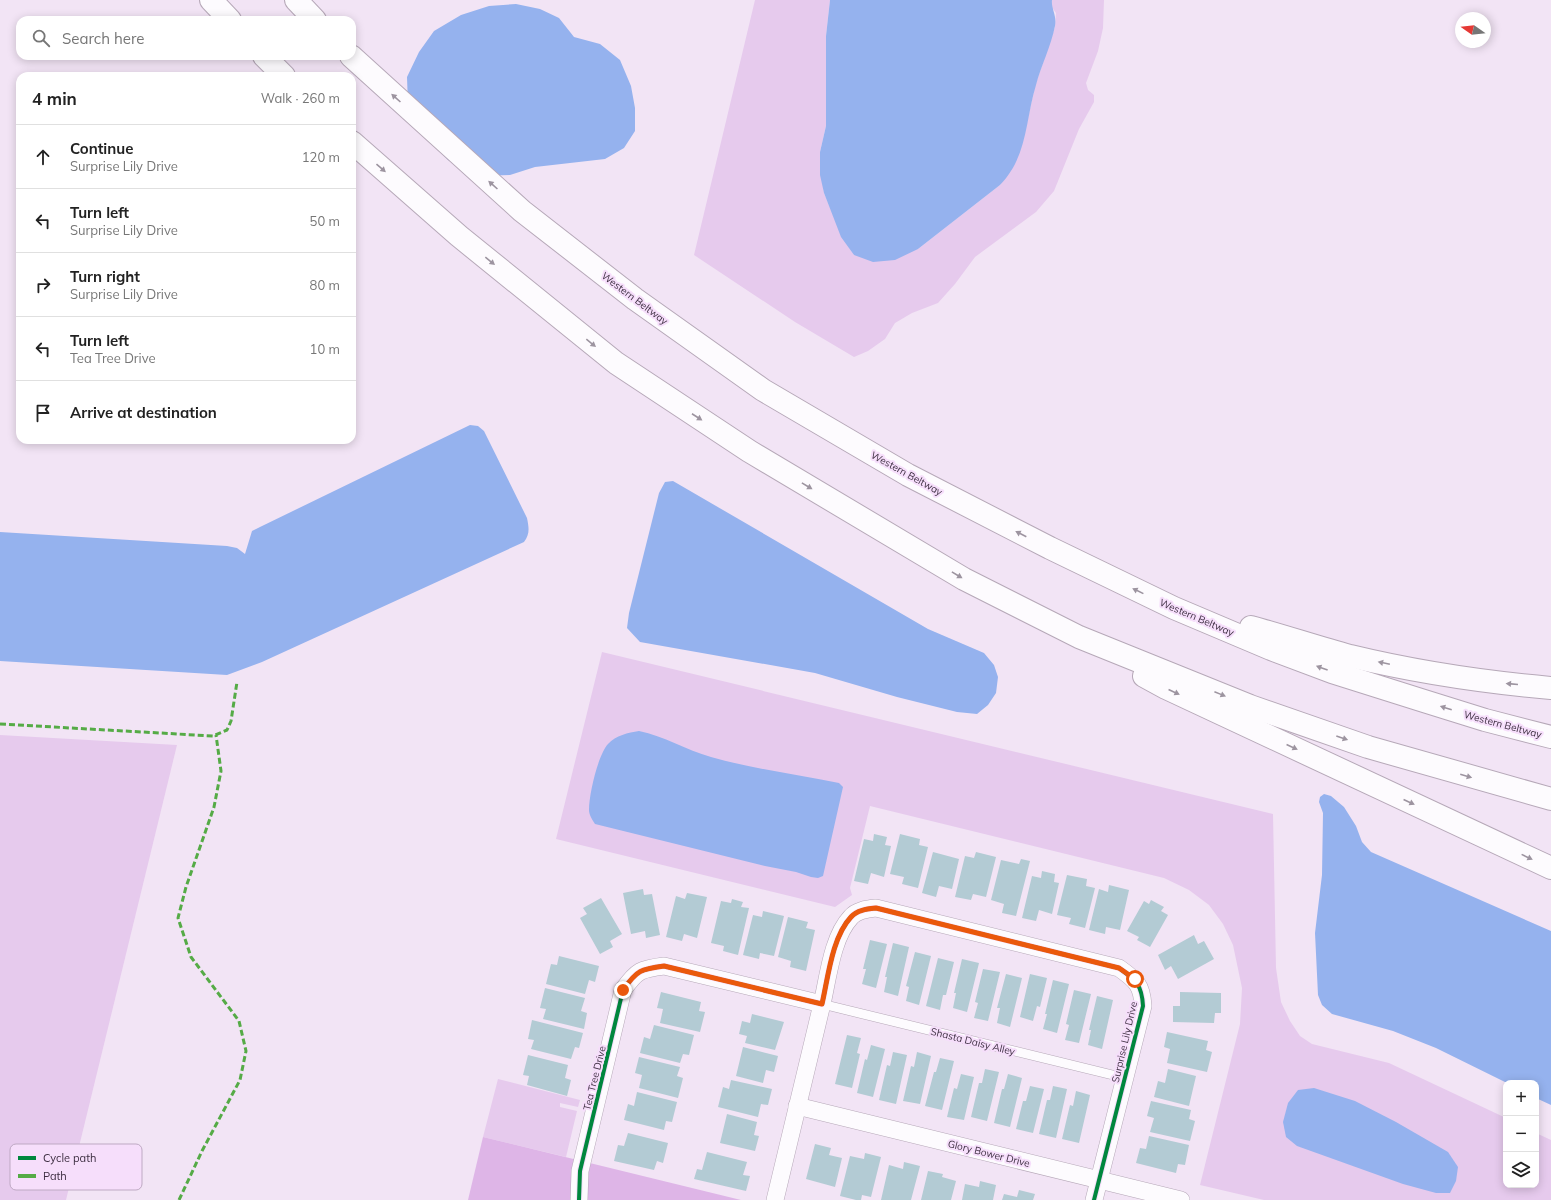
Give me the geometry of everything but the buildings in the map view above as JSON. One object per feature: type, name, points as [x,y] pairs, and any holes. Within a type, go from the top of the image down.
[{"type":"highway","points":[[211,0],[226,16]]},
{"type":"highway","points":[[296,0],[311,16]]},
{"type":"highway","points":[[268,60],[280,72]]},
{"type":"highway","name":"Western Beltway","points":[[358,63],[522,211],[635,299],[763,390],[908,475],[1050,548],[1174,608],[1271,649],[1332,672],[1485,720],[1551,737]]},
{"type":"highway","points":[[356,146],[459,236],[616,363],[749,451],[964,579],[1080,637],[1166,688],[1551,868]]},
{"type":"highway","points":[[1174,608],[1254,628],[1350,656],[1490,683],[1551,688]]},
{"type":"highway","points":[[1080,637],[1250,706],[1368,747],[1551,799]]},
{"type":"street","name":"Surprise Lily Drive","points":[[775,1200],[839,934],[851,916],[862,909],[876,908],[1119,968],[1135,979],[1142,992],[1143,1006],[1094,1200]]},
{"type":"street","name":"Tea Tree Drive","points":[[579,1200],[580,1171],[623,990],[631,978],[643,968],[664,966],[822,1004]]},
{"type":"street","name":"Glory Bower Drive","points":[[797,1106],[1181,1200]]},
{"type":"lane","name":"Shasta Daisy Alley","points":[[822,1004],[1124,1078]]},
{"type":"shaded area","points":[[755,0],[830,0],[826,36],[826,126],[820,152],[824,193],[842,237],[854,255],[918,249],[1000,185],[1022,145],[1035,86],[1055,27],[1056,13],[1051,6],[1052,0],[1104,0],[1103,28],[1098,51],[1086,83],[1088,90],[1094,95],[1094,102],[1079,129],[1054,191],[1036,212],[975,257],[955,284],[938,303],[912,313],[895,323],[885,339],[868,351],[854,357],[795,322],[694,255]]},
{"type":"shaded area","points":[[602,652],[1273,814],[1276,968],[1281,1002],[1290,1021],[1300,1036],[1312,1044],[1389,1063],[1503,1117],[1503,1188],[1539,1188],[1539,1134],[1551,1140],[1551,1200],[1264,1200],[1200,1185],[1240,1024],[1242,988],[1233,945],[1223,924],[1209,905],[1189,890],[1164,878],[870,806],[850,888],[852,895],[835,907],[556,839]]},
{"type":"shaded area","points":[[0,735],[177,745],[80,1144],[10,1144],[10,1190],[68,1190],[66,1200],[0,1200]]},
{"type":"shaded area","points":[[498,1079],[580,1100],[578,1107],[560,1103],[560,1107],[577,1111],[566,1157],[483,1137]]},
{"type":"shaded area","points":[[483,1137],[741,1200],[468,1200]]},
{"type":"water","points":[[830,0],[1052,0],[1055,15],[1055,26],[1032,98],[1021,150],[1009,174],[1000,185],[918,249],[895,260],[873,262],[854,255],[841,237],[824,193],[820,175],[820,152],[826,126],[826,36]]},
{"type":"water","points":[[516,4],[540,9],[559,18],[574,37],[600,44],[620,60],[631,86],[635,108],[635,131],[624,148],[605,159],[535,167],[510,175],[478,176],[448,160],[420,131],[408,105],[407,77],[419,52],[434,31],[461,15],[489,6]]},
{"type":"water","points":[[470,425],[478,426],[484,431],[527,518],[528,531],[524,542],[262,662],[227,675],[0,661],[0,532],[227,546],[237,548],[245,554],[252,531]]},
{"type":"water","points":[[673,481],[928,629],[984,653],[994,665],[998,677],[996,693],[988,705],[977,714],[957,712],[897,697],[815,673],[640,642],[627,628],[629,613],[659,493],[665,482]]},
{"type":"water","points":[[639,731],[657,736],[702,754],[727,761],[839,783],[843,787],[823,876],[818,878],[811,877],[796,872],[765,866],[595,824],[590,814],[589,803],[592,785],[604,749],[618,736]]},
{"type":"water","points":[[1324,794],[1331,796],[1344,807],[1356,826],[1362,842],[1371,852],[1551,931],[1551,1105],[1539,1099],[1539,1080],[1503,1081],[1436,1048],[1393,1031],[1332,1014],[1322,1005],[1318,995],[1315,933],[1322,875],[1323,813],[1319,802],[1320,797]]},
{"type":"water","points":[[1314,1088],[1355,1101],[1396,1122],[1448,1152],[1458,1167],[1456,1181],[1450,1193],[1436,1193],[1403,1184],[1297,1146],[1286,1137],[1283,1122],[1288,1103],[1298,1090]]},
{"type":"marked path","points":[[0,724],[213,736],[227,730],[231,721],[237,682]]},
{"type":"marked path","points":[[179,1200],[202,1151],[240,1080],[246,1051],[239,1021],[191,957],[178,918],[186,887],[214,807],[221,771],[216,735]]},
{"type":"cycle path","points":[[579,1200],[580,1171],[623,990],[636,974],[650,968],[664,966],[822,1004],[832,958],[839,935],[851,917],[856,913],[866,909],[876,908],[1119,968],[1130,976],[1137,984],[1141,993],[1143,1006],[1094,1200]]},
{"type":"route","points":[[623,990],[631,978],[643,968],[664,966],[822,1004],[839,934],[851,916],[862,909],[876,908],[1119,968],[1135,979]]}]
